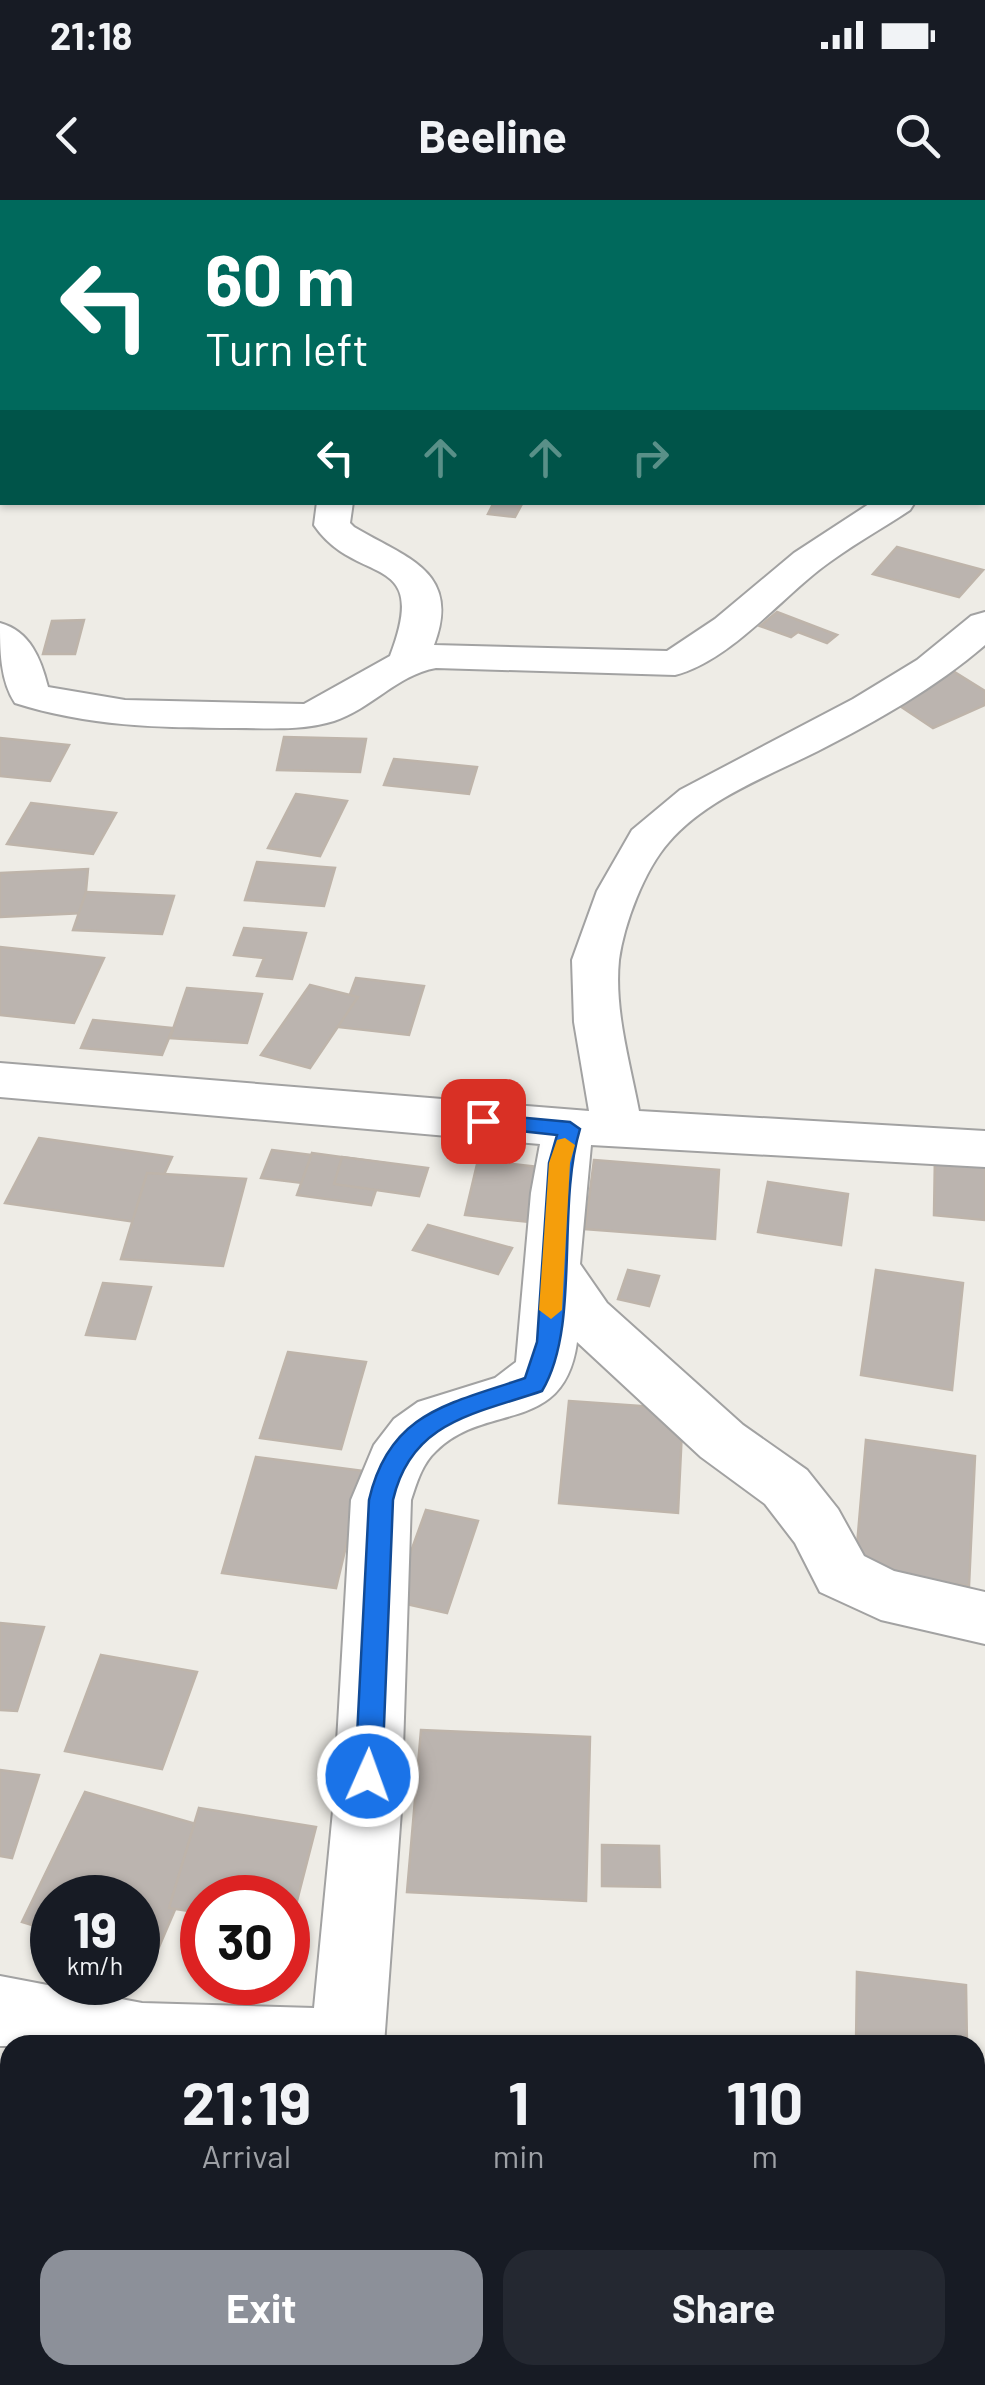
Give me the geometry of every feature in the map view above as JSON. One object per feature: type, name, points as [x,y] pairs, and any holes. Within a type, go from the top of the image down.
[{"type":"street","points":[[334,505],[330,517],[340,535],[413,578],[422,594],[424,609],[409,658]]},
{"type":"street","points":[[0,635],[21,658],[29,694],[52,702],[130,712],[305,716],[329,712],[409,658],[552,657],[630,664],[674,662],[729,627],[808,561],[892,505]]},
{"type":"street","points":[[348,2035],[367,1811],[381,1500],[388,1472],[407,1441],[436,1418],[534,1385],[542,1372],[549,1342],[559,1163],[594,1128],[600,1025],[596,960],[619,889],[653,831],[724,782],[828,730],[897,687],[964,645],[985,624]]},
{"type":"street","points":[[0,1080],[594,1128],[985,1149]]},
{"type":"street","points":[[554,1267],[587,1318],[611,1343],[722,1440],[786,1487],[817,1526],[842,1574],[881,1594],[985,1618]]},
{"type":"street","points":[[0,2011],[126,2035]]},
{"type":"building","points":[[492,505],[521,505],[515,517],[488,514]]},
{"type":"building","points":[[897,547],[983,570],[959,597],[873,574]]},
{"type":"building","points":[[777,612],[837,635],[827,643],[798,632],[791,637],[760,626]]},
{"type":"building","points":[[84,620],[75,654],[43,654],[52,621]]},
{"type":"building","points":[[953,671],[985,691],[985,705],[933,728],[888,698]]},
{"type":"building","points":[[284,737],[366,739],[360,772],[277,770]]},
{"type":"building","points":[[0,738],[69,745],[50,781],[0,776]]},
{"type":"building","points":[[394,759],[477,767],[469,794],[384,785]]},
{"type":"building","points":[[296,794],[347,801],[320,856],[268,848]]},
{"type":"building","points":[[31,803],[116,813],[93,854],[7,844]]},
{"type":"building","points":[[257,862],[335,868],[324,906],[245,900]]},
{"type":"building","points":[[88,869],[84,913],[0,917],[0,873]]},
{"type":"building","points":[[86,892],[174,896],[162,934],[73,930]]},
{"type":"building","points":[[244,928],[306,933],[292,979],[257,976],[264,958],[234,955]]},
{"type":"building","points":[[0,947],[104,958],[74,1023],[0,1015]]},
{"type":"building","points":[[356,978],[424,986],[409,1035],[338,1027]]},
{"type":"building","points":[[310,985],[358,997],[310,1068],[261,1055]]},
{"type":"building","points":[[187,988],[262,994],[247,1043],[170,1038]]},
{"type":"building","points":[[93,1020],[173,1028],[162,1055],[81,1048]]},
{"type":"building","points":[[39,1138],[172,1157],[142,1223],[5,1203]]},
{"type":"building","points":[[272,1150],[312,1155],[302,1183],[261,1178]]},
{"type":"building","points":[[312,1153],[385,1163],[371,1205],[297,1195]]},
{"type":"building","points":[[935,1154],[985,1159],[985,1220],[934,1215]]},
{"type":"building","points":[[342,1157],[428,1168],[419,1196],[334,1184]]},
{"type":"building","points":[[478,1160],[540,1167],[529,1222],[465,1215]]},
{"type":"building","points":[[594,1160],[719,1170],[715,1239],[585,1229]]},
{"type":"building","points":[[147,1173],[246,1179],[223,1266],[121,1259]]},
{"type":"building","points":[[768,1182],[848,1194],[841,1245],[758,1232]]},
{"type":"building","points":[[428,1225],[512,1248],[498,1274],[413,1250]]},
{"type":"building","points":[[628,1270],[659,1276],[649,1306],[618,1299]]},
{"type":"building","points":[[876,1270],[963,1283],[952,1390],[861,1375]]},
{"type":"building","points":[[103,1283],[151,1287],[135,1339],[86,1335]]},
{"type":"building","points":[[288,1352],[366,1362],[341,1449],[260,1438]]},
{"type":"building","points":[[569,1401],[683,1409],[678,1513],[559,1503]]},
{"type":"building","points":[[866,1440],[975,1456],[969,1586],[855,1569]]},
{"type":"building","points":[[256,1457],[364,1471],[336,1588],[222,1573]]},
{"type":"building","points":[[426,1510],[478,1521],[447,1613],[393,1601]]},
{"type":"building","points":[[0,1623],[44,1627],[17,1711],[0,1710]]},
{"type":"building","points":[[101,1655],[197,1672],[162,1769],[65,1751]]},
{"type":"building","points":[[421,1730],[590,1737],[586,1901],[407,1892]]},
{"type":"building","points":[[0,1770],[39,1775],[12,1858],[0,1856]]},
{"type":"building","points":[[85,1792],[210,1828],[190,1875],[180,1875],[180,1898],[160,1945],[160,1875],[45,1875]]},
{"type":"building","points":[[199,1808],[316,1827],[304,1875],[180,1875],[180,1910],[169,1908]]},
{"type":"building","points":[[602,1845],[659,1846],[660,1887],[602,1886]]},
{"type":"building","points":[[30,1905],[30,1924],[22,1922]]},
{"type":"building","points":[[857,1972],[966,1985],[967,2035],[856,2035]]},
{"type":"slow traffic","points":[[551,1310],[559,1163],[565,1145]]},
{"type":"route","points":[[368,1776],[381,1500],[388,1472],[407,1441],[436,1418],[534,1385],[542,1372],[549,1342],[559,1163],[570,1129],[483,1121]]}]
